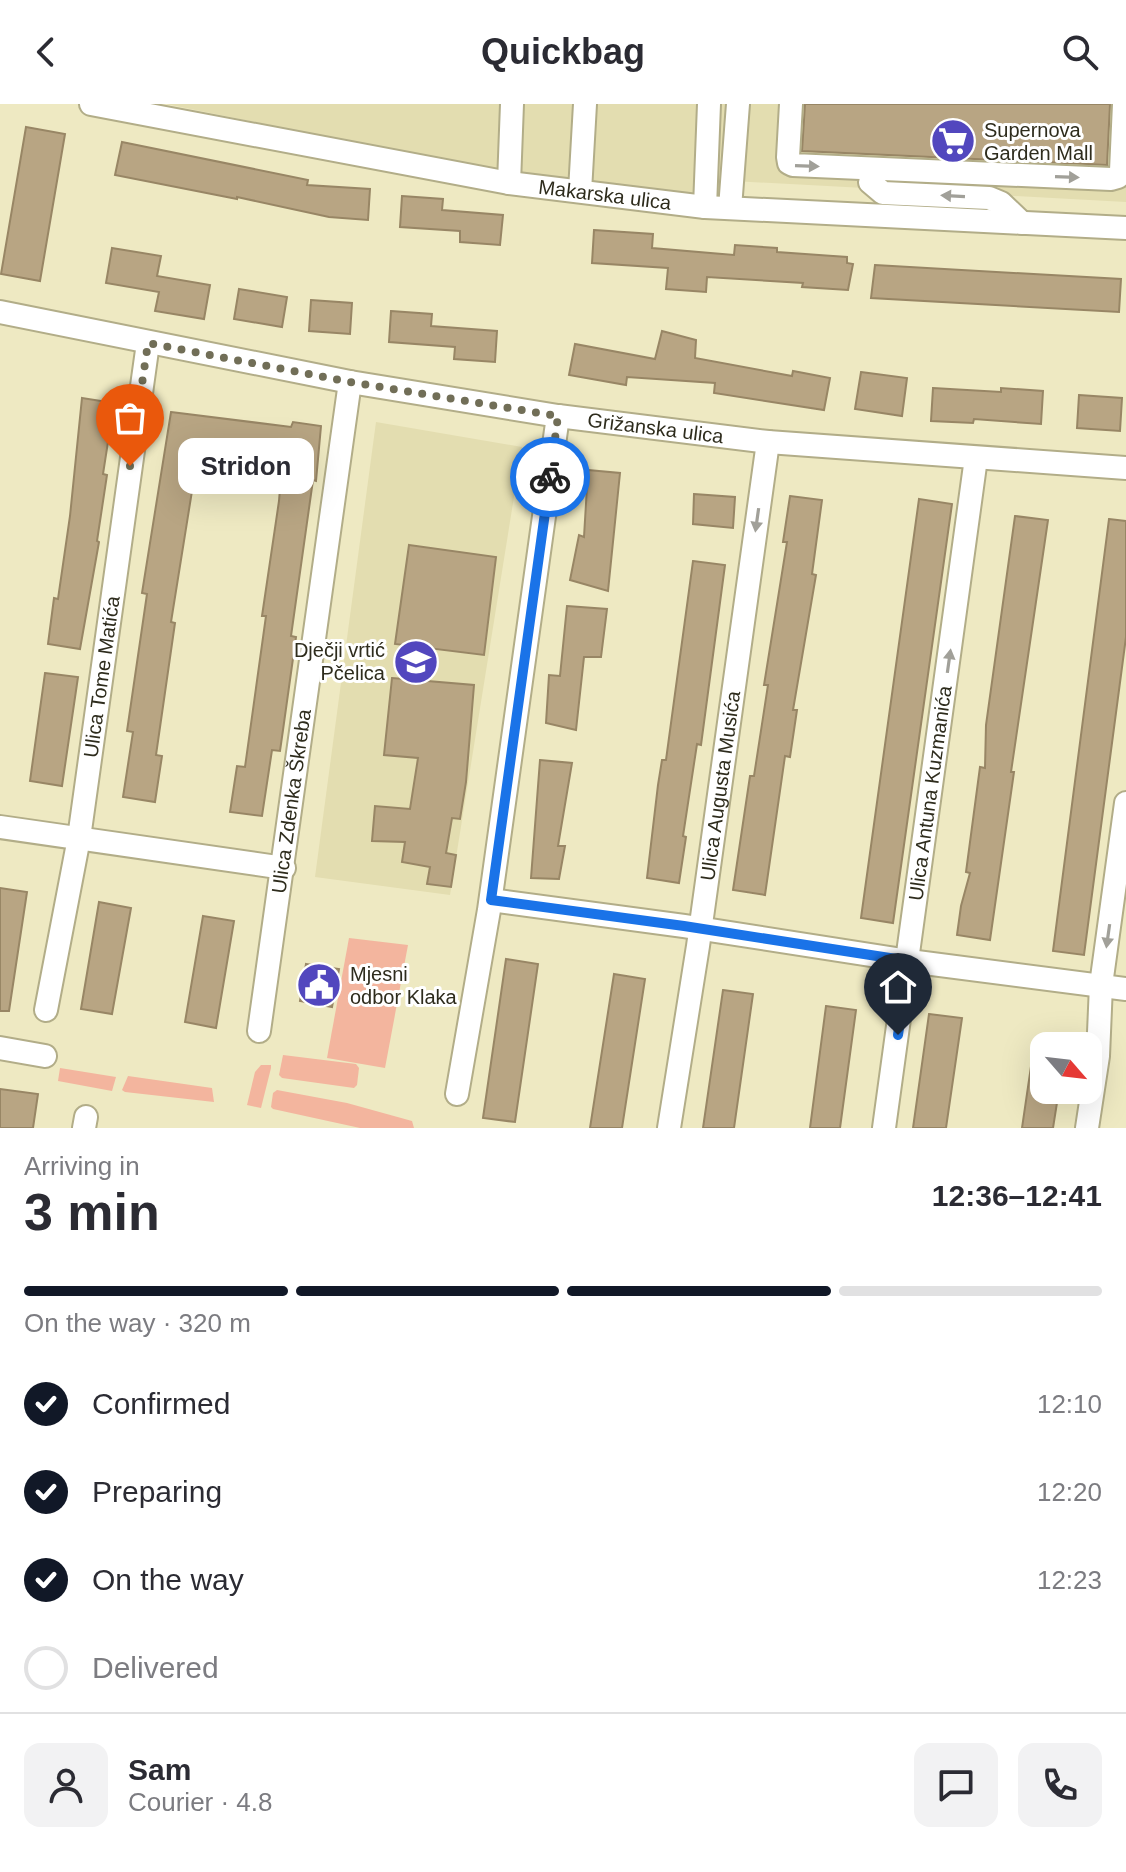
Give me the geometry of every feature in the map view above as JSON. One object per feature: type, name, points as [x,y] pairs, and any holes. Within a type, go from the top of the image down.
[{"type":"street","name":"Makarska ulica","points":[[91,104],[509,183],[705,207],[1126,228]]},
{"type":"street","points":[[509,183],[512,104]]},
{"type":"street","points":[[580,191],[585,104]]},
{"type":"street","points":[[705,207],[709,104]]},
{"type":"street","points":[[730,208],[738,104]]},
{"type":"street","points":[[791,104],[788,157],[793,165],[1111,179],[1118,177],[1121,171],[1124,104]]},
{"type":"street","points":[[870,182],[883,193],[989,198],[1001,203],[1022,223]]},
{"type":"street","name":"Grižanska ulica","points":[[0,312],[350,382],[558,416],[768,442],[1126,468]]},
{"type":"street","name":"Ulica Tome Matića","points":[[46,1010],[79,838],[148,343]]},
{"type":"street","name":"Ulica Zdenka Škreba","points":[[259,1031],[350,382]]},
{"type":"street","points":[[457,1094],[491,900],[558,416]]},
{"type":"street","name":"Ulica Augusta Musića","points":[[669,1128],[768,442]]},
{"type":"street","name":"Ulica Antuna Kuzmanića","points":[[884,1128],[976,458]]},
{"type":"street","points":[[1087,1128],[1098,1056],[1101,985],[1126,803]]},
{"type":"street","points":[[0,827],[284,868]]},
{"type":"street","points":[[491,900],[1126,989]]},
{"type":"street","points":[[0,1048],[45,1056]]},
{"type":"shaded area","points":[[166,104],[1126,104],[1126,202],[733,181],[729,204],[568,186]]},
{"type":"shaded area","name":"Dječji vrtić Pčelica","points":[[376,422],[522,447],[450,895],[315,877]]},
{"type":"shaded area","points":[[349,938],[408,945],[385,1068],[327,1058]]},
{"type":"shaded area","points":[[283,1055],[356,1064],[359,1068],[357,1085],[354,1088],[282,1078],[279,1075]]},
{"type":"shaded area","points":[[261,1065],[271,1065],[271,1068],[261,1108],[247,1105],[255,1072]]},
{"type":"shaded area","points":[[60,1068],[116,1077],[112,1091],[58,1081]]},
{"type":"shaded area","points":[[128,1076],[212,1088],[214,1102],[125,1092],[122,1090]]},
{"type":"shaded area","points":[[277,1090],[347,1103],[412,1121],[414,1128],[360,1128],[273,1109],[273,1093]]},
{"type":"building","points":[[805,104],[1110,104],[1107,165],[802,151]]},
{"type":"building","points":[[26,127],[65,134],[40,281],[1,274]]},
{"type":"building","points":[[122,142],[308,180],[307,185],[370,189],[368,220],[329,217],[115,175]]},
{"type":"building","points":[[402,196],[443,199],[442,210],[503,215],[500,245],[460,242],[460,231],[400,227]]},
{"type":"building","points":[[594,230],[653,234],[652,248],[734,255],[735,245],[777,248],[777,252],[847,257],[847,263],[853,264],[848,290],[802,287],[803,283],[707,277],[706,292],[666,289],[668,268],[592,263]]},
{"type":"building","points":[[112,248],[161,256],[157,276],[210,285],[204,319],[155,311],[159,292],[106,283]]},
{"type":"building","points":[[875,265],[1121,279],[1119,312],[871,298]]},
{"type":"building","points":[[239,289],[287,297],[282,327],[234,319]]},
{"type":"building","points":[[311,300],[352,303],[350,334],[309,331]]},
{"type":"building","points":[[391,311],[432,314],[431,326],[497,331],[495,362],[454,359],[455,347],[389,342]]},
{"type":"building","points":[[662,331],[696,340],[695,358],[792,376],[793,371],[830,378],[824,410],[714,393],[715,383],[627,377],[626,385],[569,375],[575,344],[655,359]]},
{"type":"building","points":[[861,372],[907,378],[902,416],[855,409]]},
{"type":"building","points":[[933,388],[1043,391],[1041,424],[974,419],[973,423],[931,421]]},
{"type":"building","points":[[1079,395],[1122,398],[1120,431],[1077,428]]},
{"type":"building","points":[[82,398],[114,403],[103,474],[107,475],[99,542],[80,649],[48,644],[70,516]]},
{"type":"building","points":[[171,412],[291,427],[293,422],[321,426],[316,481],[313,480],[291,636],[296,637],[280,751],[272,750],[262,816],[230,812],[237,766],[245,767],[266,616],[262,616],[283,451],[200,441],[171,622],[175,623],[156,755],[162,756],[155,802],[123,797],[133,732],[127,731],[147,594],[142,593]]},
{"type":"building","points":[[588,470],[620,473],[608,591],[570,580],[579,535],[584,537]]},
{"type":"building","points":[[694,494],[735,497],[733,528],[693,524]]},
{"type":"building","points":[[790,496],[822,500],[812,574],[816,575],[793,710],[797,710],[790,757],[785,756],[765,895],[733,890],[750,776],[754,776],[768,685],[764,685],[787,542],[783,542]]},
{"type":"building","points":[[919,499],[952,504],[893,923],[861,918]]},
{"type":"building","points":[[1015,516],[1048,520],[990,940],[957,935],[970,873],[966,872],[980,767],[985,768],[986,725]]},
{"type":"building","points":[[1109,519],[1126,521],[1126,637],[1084,955],[1053,951]]},
{"type":"building","points":[[409,545],[496,557],[484,655],[395,644]]},
{"type":"building","points":[[693,561],[725,565],[701,745],[697,744],[683,836],[686,837],[679,883],[647,878],[658,785],[662,760],[666,760]]},
{"type":"building","points":[[567,606],[607,609],[601,657],[584,657],[576,730],[546,723],[549,675],[560,676]]},
{"type":"building","points":[[45,673],[78,677],[62,786],[30,781]]},
{"type":"building","points":[[392,678],[474,685],[460,819],[452,818],[446,853],[456,855],[451,887],[427,884],[430,867],[402,862],[405,842],[372,841],[375,806],[410,809],[418,758],[384,755]]},
{"type":"building","points":[[540,760],[572,763],[558,846],[565,846],[559,879],[531,878]]},
{"type":"building","points":[[0,888],[27,892],[9,1011],[0,1011]]},
{"type":"building","points":[[99,902],[131,908],[112,1014],[81,1009]]},
{"type":"building","points":[[203,916],[234,921],[216,1028],[185,1022]]},
{"type":"building","points":[[506,959],[538,964],[515,1122],[483,1118]]},
{"type":"building","name":"Mjesni odbor Klaka","points":[[306,964],[339,969],[332,1007],[300,1001]]},
{"type":"building","points":[[614,974],[645,979],[622,1128],[590,1128]]},
{"type":"building","points":[[723,990],[753,994],[734,1128],[703,1128]]},
{"type":"building","points":[[826,1006],[856,1010],[840,1128],[810,1128]]},
{"type":"building","points":[[929,1014],[962,1018],[946,1128],[913,1128]]},
{"type":"building","points":[[1030,1073],[1030,1104],[1057,1104],[1053,1128],[1022,1128]]},
{"type":"building","points":[[0,1089],[38,1094],[33,1128],[0,1128]]},
{"type":"way so far","points":[[130,466],[148,343],[350,382],[558,416],[550,477]]},
{"type":"place","name":"Supernova Garden Mall","points":[[953,141]]},
{"type":"place","name":"Stridon","points":[[130,466]]},
{"type":"place","name":"Dječji vrtić Pčelica","points":[[416,662]]},
{"type":"place","name":"Mjesni odbor Klaka","points":[[319,985]]},
{"type":"route","points":[[550,477],[491,900],[909,961],[898,1035]]}]
